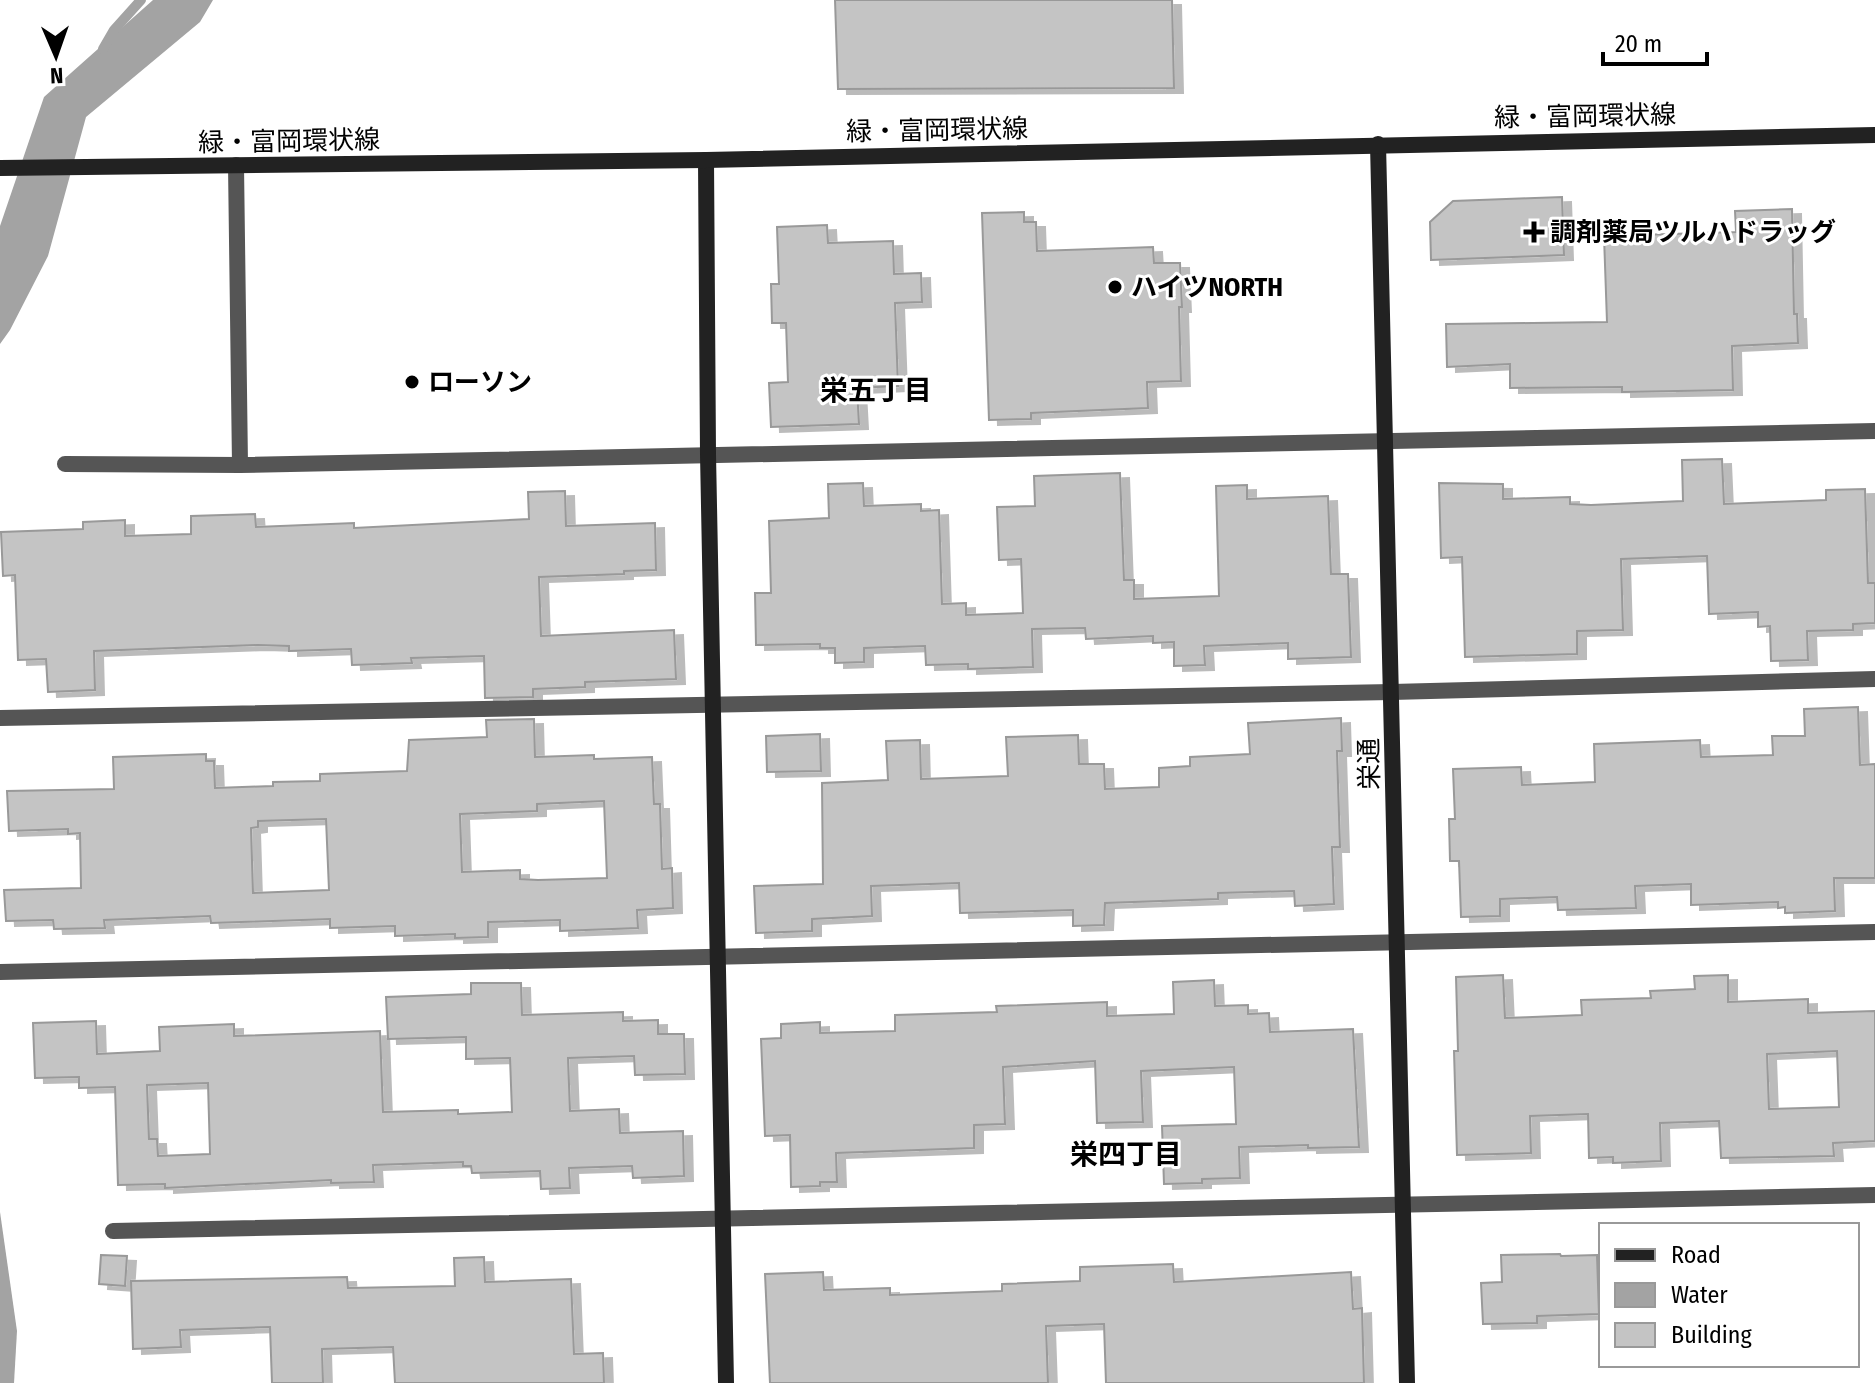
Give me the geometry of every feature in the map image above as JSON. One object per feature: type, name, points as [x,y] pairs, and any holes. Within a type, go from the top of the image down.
[{"type":"street","name":"緑・富岡環状線","points":[[0,168],[706,160],[1875,135]]},
{"type":"street","name":"栄通","points":[[1378,144],[1407,1383]]},
{"type":"street","points":[[706,160],[708,454],[726,1383]]},
{"type":"street","points":[[236,165],[240,465]]},
{"type":"street","points":[[65,464],[240,465],[1875,431]]},
{"type":"street","points":[[0,718],[1392,692],[1875,679]]},
{"type":"street","points":[[0,972],[1875,932]]},
{"type":"street","points":[[113,1231],[1875,1195]]},
{"type":"water","points":[[153,0],[213,0],[200,22],[86,117],[48,256],[0,344],[0,226],[44,97]]},
{"type":"water","points":[[0,1212],[17,1331],[14,1383],[0,1383]]},
{"type":"building","points":[[835,0],[1172,0],[1174,88],[838,89]]},
{"type":"building","points":[[1562,197],[1564,255],[1431,260],[1430,222],[1453,201]]},
{"type":"building","points":[[1792,209],[1794,314],[1797,314],[1798,343],[1732,346],[1733,390],[1622,392],[1622,387],[1510,388],[1510,364],[1447,367],[1446,324],[1607,322],[1604,236],[1736,232],[1735,211]]},
{"type":"building","points":[[1024,212],[1024,222],[1036,222],[1037,251],[1153,247],[1154,263],[1180,263],[1181,381],[1147,382],[1148,408],[1031,413],[1031,419],[989,420],[982,213]]},
{"type":"building","points":[[827,225],[828,243],[893,241],[894,274],[921,273],[922,302],[895,303],[898,386],[857,388],[859,424],[771,427],[769,383],[788,382],[786,323],[772,323],[771,284],[779,284],[777,227]]},
{"type":"building","points":[[1722,459],[1724,504],[1826,500],[1826,490],[1865,489],[1868,583],[1875,583],[1875,623],[1853,624],[1853,630],[1807,631],[1808,660],[1771,661],[1770,626],[1758,627],[1758,612],[1709,614],[1707,556],[1621,559],[1623,630],[1577,631],[1577,654],[1465,657],[1462,557],[1441,558],[1439,483],[1503,484],[1503,499],[1570,497],[1570,504],[1683,501],[1682,460]]},
{"type":"building","points":[[1120,473],[1124,580],[1134,580],[1134,599],[1219,596],[1216,486],[1247,485],[1247,499],[1328,496],[1331,574],[1348,574],[1351,657],[1288,659],[1288,643],[1204,646],[1205,665],[1174,666],[1174,642],[1153,643],[1153,636],[1086,639],[1085,628],[1032,629],[1033,667],[968,669],[968,664],[926,665],[925,646],[864,648],[864,662],[835,663],[835,648],[820,648],[820,644],[756,645],[755,593],[771,593],[769,521],[829,518],[828,484],[863,483],[864,506],[921,504],[921,511],[939,510],[942,604],[966,603],[966,615],[1023,613],[1021,559],[999,560],[997,507],[1035,506],[1034,476]]},
{"type":"building","points":[[565,491],[566,526],[655,523],[656,570],[539,577],[541,636],[674,630],[676,679],[585,682],[585,687],[533,689],[533,697],[485,698],[484,656],[411,658],[412,663],[352,665],[351,649],[289,651],[289,646],[258,645],[94,651],[95,690],[48,692],[46,659],[18,660],[15,575],[3,576],[1,532],[83,529],[83,522],[125,520],[125,536],[191,534],[191,516],[255,514],[256,527],[354,523],[354,528],[529,519],[528,492]]},
{"type":"building","points":[[1858,707],[1860,765],[1875,764],[1875,878],[1834,878],[1835,911],[1785,913],[1785,907],[1778,908],[1778,902],[1691,905],[1691,884],[1635,886],[1636,908],[1558,910],[1557,897],[1500,899],[1500,916],[1461,917],[1459,861],[1450,861],[1449,819],[1455,819],[1453,769],[1521,767],[1522,785],[1595,782],[1594,744],[1700,740],[1701,757],[1773,755],[1772,736],[1805,736],[1804,709]]},
{"type":"building","points":[[1341,718],[1342,751],[1337,751],[1340,847],[1332,847],[1334,904],[1295,906],[1294,891],[1218,893],[1218,899],[1105,903],[1104,925],[1073,926],[1073,910],[960,913],[959,883],[871,886],[872,916],[812,919],[812,931],[756,933],[754,886],[823,884],[822,783],[888,780],[886,741],[920,740],[921,779],[1008,776],[1006,737],[1078,735],[1079,764],[1104,764],[1105,789],[1159,787],[1159,768],[1190,766],[1190,757],[1250,754],[1248,723]]},
{"type":"building","points":[[534,719],[535,757],[652,757],[654,804],[660,804],[662,869],[672,868],[673,908],[637,910],[638,928],[560,931],[560,920],[488,922],[488,937],[455,938],[455,934],[395,936],[395,926],[330,928],[330,919],[211,923],[210,916],[104,920],[105,928],[54,929],[53,920],[6,921],[4,890],[81,888],[80,833],[68,834],[68,829],[9,831],[7,791],[114,789],[113,757],[206,754],[206,761],[214,761],[215,788],[320,781],[320,774],[407,771],[409,740],[487,737],[486,720]],"holes":[[[604,801],[607,878],[538,880],[520,879],[520,870],[462,872],[460,814],[537,811],[537,804]],[[326,819],[329,890],[253,893],[251,828],[258,827],[258,821]]]},
{"type":"building","points":[[820,734],[821,771],[767,772],[766,736]]},
{"type":"building","points":[[1503,975],[1505,1018],[1582,1015],[1581,1000],[1651,998],[1650,991],[1695,989],[1694,976],[1728,975],[1728,1002],[1808,999],[1808,1013],[1875,1011],[1875,1141],[1833,1143],[1834,1156],[1721,1158],[1719,1121],[1660,1123],[1661,1161],[1613,1163],[1613,1157],[1589,1158],[1588,1114],[1530,1116],[1531,1153],[1457,1155],[1454,1051],[1458,1051],[1456,977]],"holes":[[[1837,1051],[1839,1107],[1769,1109],[1767,1054]]]},
{"type":"building","points":[[1214,980],[1215,1006],[1248,1005],[1248,1014],[1269,1013],[1270,1032],[1353,1029],[1359,1147],[1239,1147],[1240,1178],[1164,1184],[1162,1126],[1236,1124],[1234,1067],[1141,1071],[1143,1122],[1097,1123],[1095,1061],[1003,1067],[1005,1124],[974,1125],[974,1148],[836,1153],[837,1182],[820,1182],[820,1186],[791,1187],[790,1135],[765,1136],[761,1039],[781,1038],[781,1024],[820,1022],[820,1033],[895,1031],[895,1015],[997,1012],[996,1006],[1107,1002],[1107,1016],[1174,1014],[1173,982]]},
{"type":"building","points":[[471,983],[521,983],[522,1015],[623,1012],[623,1021],[658,1020],[658,1034],[684,1034],[685,1074],[635,1075],[634,1056],[568,1058],[570,1111],[619,1109],[620,1133],[683,1131],[684,1176],[633,1178],[632,1166],[569,1168],[570,1188],[541,1189],[540,1171],[472,1173],[471,1166],[463,1166],[463,1162],[373,1165],[374,1182],[331,1183],[331,1180],[165,1188],[165,1184],[118,1185],[115,1087],[79,1088],[79,1077],[35,1078],[33,1023],[96,1021],[97,1054],[160,1051],[159,1027],[234,1024],[234,1036],[380,1031],[383,1112],[512,1112],[510,1058],[466,1059],[466,1037],[388,1039],[386,997],[471,994]],"holes":[[[208,1083],[210,1154],[158,1156],[157,1139],[149,1139],[147,1085]]]},
{"type":"building","points":[[101,1255],[127,1256],[125,1286],[99,1284]]},
{"type":"building","points":[[1501,1255],[1597,1255],[1599,1314],[1537,1316],[1537,1323],[1483,1324],[1481,1283],[1502,1282]]},
{"type":"building","points":[[484,1257],[485,1282],[571,1279],[574,1354],[603,1353],[604,1383],[395,1383],[393,1347],[322,1349],[323,1383],[272,1383],[270,1327],[180,1330],[181,1347],[133,1349],[131,1281],[347,1277],[348,1288],[455,1286],[454,1258]]},
{"type":"building","points":[[1173,1264],[1174,1282],[1351,1272],[1353,1309],[1362,1308],[1364,1383],[1106,1383],[1104,1324],[1046,1326],[1048,1383],[770,1383],[765,1274],[823,1272],[824,1290],[890,1288],[890,1295],[1002,1291],[1002,1284],[1080,1281],[1080,1267]]},
{"type":"waterway","points":[[103,49],[114,30],[141,0]]},
{"type":"place","name":"調剤薬局ツルハドラッグ","points":[[1534,232]]},
{"type":"place","name":"ハイツNORTH","points":[[1115,287]]},
{"type":"place","name":"ローソン","points":[[412,382]]},
{"type":"district","name":"栄五丁目","points":[[876,390]]},
{"type":"district","name":"栄四丁目","points":[[1126,1154]]}]
